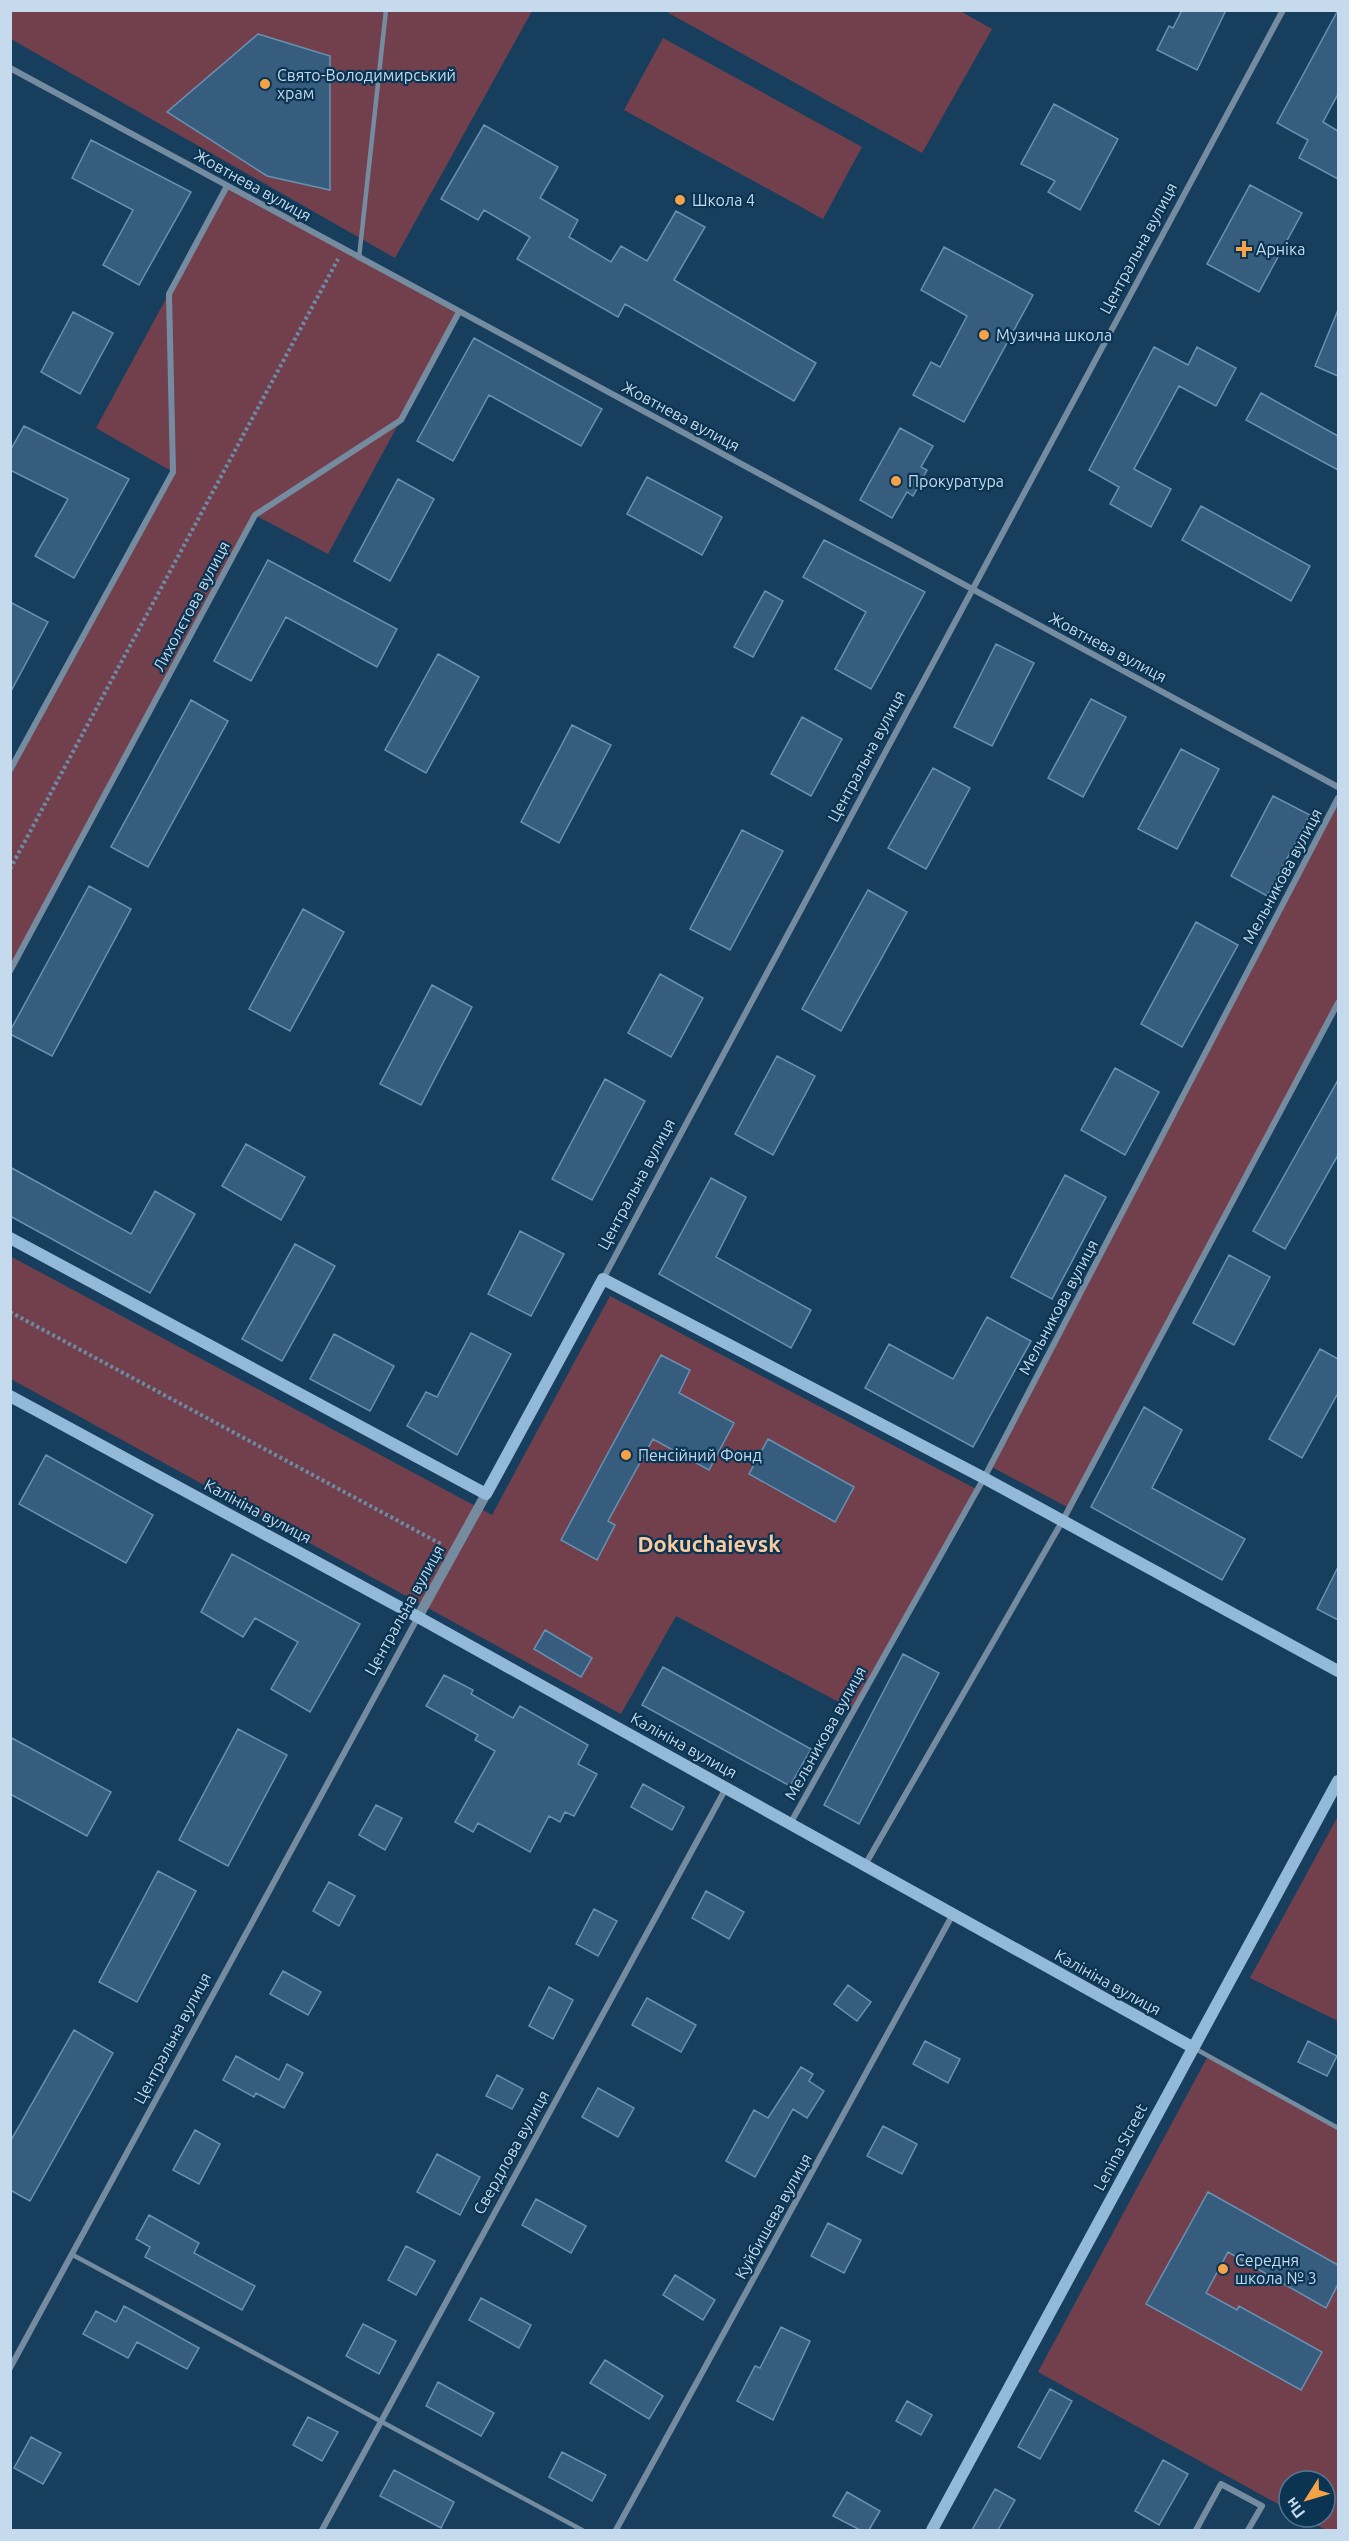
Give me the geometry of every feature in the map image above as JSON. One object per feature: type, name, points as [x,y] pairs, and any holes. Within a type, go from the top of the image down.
[{"type":"main road","points":[[10,1238],[486,1494]]},
{"type":"main road","points":[[603,1279],[1063,1520],[1338,1671]]},
{"type":"main road","name":"Центральна вулиця","points":[[486,1494],[603,1279]]},
{"type":"main road","name":"Калініна вулиця","points":[[10,1396],[418,1617],[1192,2047]]},
{"type":"main road","name":"Lenina Street","points":[[932,2530],[1338,1781]]},
{"type":"street","name":"Центральна вулиця","points":[[603,1279],[1283,10]]},
{"type":"street","name":"Жовтнева вулиця","points":[[10,68],[1338,787]]},
{"type":"street","points":[[10,770],[173,472],[169,294],[227,186]]},
{"type":"street","name":"Лихолєтова вулиця","points":[[10,971],[255,515],[401,420],[459,312]]},
{"type":"street","name":"Мельникова вулиця","points":[[790,1824],[984,1478],[1338,798]]},
{"type":"street","points":[[865,1865],[1063,1520],[1338,1003]]},
{"type":"street","name":"Центральна вулиця","points":[[10,2368],[486,1494]]},
{"type":"street","name":"Свердлова вулиця","points":[[322,2530],[727,1788]]},
{"type":"street","name":"Куйбишева вулиця","points":[[616,2530],[953,1914]]},
{"type":"street","points":[[1196,2530],[1221,2484],[1262,2506],[1248,2530]]},
{"type":"lane","points":[[359,258],[386,10]]},
{"type":"lane","name":"Калініна вулиця","points":[[1192,2047],[1338,2128]]},
{"type":"lane","points":[[73,2255],[582,2530]]},
{"type":"path","points":[[10,869],[344,249]]},
{"type":"path","points":[[10,1312],[455,1551]]},
{"type":"shaded area","points":[[11,11],[532,11],[395,258],[11,39]]},
{"type":"shaded area","points":[[665,11],[960,11],[992,29],[922,153]]},
{"type":"shaded area","points":[[663,38],[862,147],[823,219],[624,110]]},
{"type":"shaded area","points":[[227,186],[459,312],[328,554],[255,515],[11,971],[11,770],[173,472],[96,428]]},
{"type":"shaded area","points":[[1338,798],[1338,1003],[1069,1508],[990,1466]]},
{"type":"shaded area","points":[[10,1256],[492,1515],[610,1296],[978,1490],[854,1710],[676,1616],[621,1714],[11,1379]]},
{"type":"shaded area","points":[[1338,1816],[1338,2021],[1250,1978]]},
{"type":"shaded area","name":"Середня школа № 3","points":[[1208,2056],[1338,2128],[1338,2530],[1324,2529],[1337,2529],[1337,2469],[1277,2469],[1277,2503],[1038,2372]]},
{"type":"building","points":[[1182,10],[1226,10],[1197,70],[1157,50],[1169,26],[1173,28]]},
{"type":"building","points":[[1338,10],[1338,94],[1323,122],[1338,131],[1338,179],[1299,158],[1308,140],[1277,123]]},
{"type":"building","name":"Свято-Володимирський храм","points":[[258,34],[330,56],[330,190],[267,176],[167,112]]},
{"type":"building","points":[[1054,104],[1118,139],[1080,210],[1048,192],[1055,181],[1021,164]]},
{"type":"building","points":[[484,125],[558,167],[540,198],[578,220],[569,237],[611,262],[621,246],[647,261],[676,211],[705,227],[674,280],[816,363],[794,401],[625,304],[618,317],[517,259],[530,237],[484,210],[478,220],[441,199]]},
{"type":"building","points":[[91,140],[191,192],[139,285],[103,265],[133,210],[72,178]]},
{"type":"building","points":[[1250,185],[1302,213],[1259,292],[1207,264]]},
{"type":"building","name":"Музична школа","points":[[944,247],[1033,295],[964,422],[913,395],[931,362],[940,367],[967,316],[921,290]]},
{"type":"building","points":[[1338,310],[1338,376],[1315,366]]},
{"type":"building","points":[[73,312],[113,333],[80,394],[41,372]]},
{"type":"building","points":[[474,338],[602,409],[581,446],[489,395],[453,461],[417,441]]},
{"type":"building","points":[[1154,347],[1188,365],[1197,347],[1236,368],[1216,406],[1179,386],[1134,469],[1171,489],[1151,527],[1110,504],[1119,487],[1089,470]]},
{"type":"building","points":[[1261,393],[1338,436],[1338,470],[1246,420]]},
{"type":"building","points":[[24,426],[129,479],[74,578],[35,556],[68,499],[10,470],[10,451]]},
{"type":"building","name":"Прокуратура","points":[[900,428],[933,446],[921,467],[927,470],[913,496],[907,492],[892,518],[860,500]]},
{"type":"building","points":[[647,477],[722,517],[702,555],[627,514]]},
{"type":"building","points":[[398,479],[434,499],[390,581],[354,561]]},
{"type":"building","points":[[1201,506],[1310,566],[1291,601],[1182,540]]},
{"type":"building","points":[[824,540],[925,592],[871,689],[835,669],[866,612],[803,577]]},
{"type":"building","points":[[268,560],[397,629],[377,667],[286,617],[251,681],[214,661]]},
{"type":"building","points":[[765,591],[783,601],[753,657],[734,647]]},
{"type":"building","points":[[10,602],[48,622],[10,693]]},
{"type":"building","points":[[996,644],[1034,663],[992,746],[954,727]]},
{"type":"building","points":[[438,654],[479,677],[426,773],[385,750]]},
{"type":"building","points":[[1091,699],[1126,717],[1083,797],[1048,778]]},
{"type":"building","points":[[191,700],[228,721],[148,867],[111,847]]},
{"type":"building","points":[[802,717],[842,739],[811,796],[771,774]]},
{"type":"building","points":[[572,725],[611,745],[559,843],[521,822]]},
{"type":"building","points":[[1181,749],[1219,769],[1177,849],[1138,829]]},
{"type":"building","points":[[933,768],[970,788],[926,869],[888,848]]},
{"type":"building","points":[[1273,796],[1310,815],[1267,896],[1231,876]]},
{"type":"building","points":[[742,830],[783,851],[730,950],[690,929]]},
{"type":"building","points":[[89,886],[131,909],[52,1056],[10,1034],[10,1031]]},
{"type":"building","points":[[868,890],[907,912],[841,1031],[802,1009]]},
{"type":"building","points":[[303,909],[344,932],[290,1031],[249,1009]]},
{"type":"building","points":[[1196,922],[1238,945],[1182,1047],[1141,1024]]},
{"type":"building","points":[[660,974],[703,998],[671,1057],[628,1033]]},
{"type":"building","points":[[432,985],[472,1007],[421,1105],[380,1084]]},
{"type":"building","points":[[777,1056],[815,1076],[773,1155],[735,1134]]},
{"type":"building","points":[[1115,1068],[1159,1092],[1125,1155],[1081,1130]]},
{"type":"building","points":[[605,1079],[645,1101],[592,1200],[552,1179]]},
{"type":"building","points":[[1338,1080],[1338,1155],[1285,1249],[1253,1231]]},
{"type":"building","points":[[246,1144],[305,1177],[281,1220],[222,1186]]},
{"type":"building","points":[[10,1167],[131,1234],[155,1191],[195,1214],[150,1293],[10,1216]]},
{"type":"building","points":[[1065,1175],[1106,1197],[1052,1299],[1011,1277]]},
{"type":"building","points":[[711,1178],[746,1197],[716,1257],[811,1310],[791,1348],[659,1274]]},
{"type":"building","points":[[520,1231],[564,1254],[531,1316],[488,1294]]},
{"type":"building","points":[[295,1244],[335,1266],[282,1361],[242,1339]]},
{"type":"building","points":[[1229,1255],[1270,1277],[1234,1345],[1193,1323]]},
{"type":"building","points":[[987,1317],[1031,1341],[973,1447],[865,1388],[889,1344],[953,1379]]},
{"type":"building","points":[[471,1333],[511,1354],[457,1455],[407,1426],[426,1392],[437,1397]]},
{"type":"building","points":[[334,1334],[394,1366],[370,1411],[310,1379]]},
{"type":"building","points":[[1320,1349],[1338,1359],[1338,1393],[1302,1458],[1269,1439]]},
{"type":"building","name":"Пенсійний Фонд","points":[[661,1355],[690,1370],[679,1393],[734,1423],[709,1470],[653,1439],[608,1521],[615,1525],[597,1560],[561,1540]]},
{"type":"building","points":[[1144,1407],[1182,1430],[1152,1488],[1245,1539],[1222,1580],[1091,1507]]},
{"type":"building","points":[[768,1439],[854,1487],[835,1522],[749,1474]]},
{"type":"building","points":[[46,1455],[153,1515],[126,1563],[19,1504]]},
{"type":"building","points":[[232,1554],[360,1624],[310,1712],[271,1689],[298,1642],[255,1618],[243,1637],[201,1612]]},
{"type":"building","points":[[1338,1567],[1338,1620],[1317,1609]]},
{"type":"building","points":[[545,1630],[592,1658],[581,1677],[534,1649]]},
{"type":"building","points":[[903,1654],[939,1673],[859,1824],[824,1805]]},
{"type":"building","points":[[663,1667],[811,1749],[790,1786],[642,1705]]},
{"type":"building","points":[[444,1675],[473,1690],[471,1694],[513,1718],[520,1706],[588,1745],[578,1764],[597,1774],[574,1816],[565,1812],[560,1822],[549,1816],[530,1852],[478,1823],[473,1832],[455,1822],[495,1751],[475,1740],[478,1735],[426,1706]]},
{"type":"building","points":[[238,1729],[287,1755],[228,1866],[179,1840]]},
{"type":"building","points":[[10,1737],[111,1792],[87,1836],[10,1794]]},
{"type":"building","points":[[643,1784],[684,1807],[672,1830],[631,1807]]},
{"type":"building","points":[[376,1805],[402,1818],[385,1850],[359,1835]]},
{"type":"building","points":[[158,1871],[196,1891],[137,2002],[99,1982]]},
{"type":"building","points":[[329,1882],[355,1896],[339,1926],[313,1911]]},
{"type":"building","points":[[706,1891],[744,1912],[729,1939],[692,1918]]},
{"type":"building","points":[[594,1909],[617,1921],[598,1956],[576,1944]]},
{"type":"building","points":[[283,1971],[321,1992],[308,2015],[270,1994]]},
{"type":"building","points":[[848,1985],[871,2002],[857,2021],[834,2004]]},
{"type":"building","points":[[549,1987],[573,2000],[553,2039],[529,2026]]},
{"type":"building","points":[[647,1998],[696,2025],[681,2052],[632,2025]]},
{"type":"building","points":[[74,2030],[113,2053],[30,2201],[10,2190],[10,2142]]},
{"type":"building","points":[[925,2041],[960,2059],[948,2083],[913,2064]]},
{"type":"building","points":[[1308,2041],[1337,2056],[1327,2076],[1298,2062]]},
{"type":"building","points":[[236,2056],[279,2080],[287,2064],[303,2073],[284,2108],[256,2093],[254,2097],[223,2080]]},
{"type":"building","points":[[801,2067],[813,2074],[809,2081],[824,2091],[807,2118],[793,2109],[755,2177],[726,2161],[754,2110],[768,2118]]},
{"type":"building","points":[[497,2075],[523,2089],[512,2109],[486,2096]]},
{"type":"building","points":[[598,2088],[634,2108],[618,2137],[582,2117]]},
{"type":"building","points":[[883,2126],[917,2144],[902,2174],[867,2156]]},
{"type":"building","points":[[195,2130],[220,2144],[199,2184],[173,2170]]},
{"type":"building","points":[[437,2154],[480,2177],[460,2215],[417,2192]]},
{"type":"building","points":[[1208,2192],[1338,2265],[1338,2284],[1326,2308],[1228,2252],[1206,2293],[1237,2310],[1239,2306],[1322,2352],[1301,2390],[1146,2304]]},
{"type":"building","points":[[536,2199],[586,2226],[571,2253],[522,2225]]},
{"type":"building","points":[[149,2215],[199,2243],[194,2253],[255,2286],[242,2310],[145,2257],[150,2247],[136,2239]]},
{"type":"building","points":[[828,2223],[861,2240],[844,2273],[811,2256]]},
{"type":"building","points":[[406,2246],[435,2261],[416,2295],[388,2280]]},
{"type":"building","points":[[675,2275],[715,2300],[703,2320],[663,2295]]},
{"type":"building","points":[[481,2298],[531,2325],[519,2348],[469,2320]]},
{"type":"building","points":[[124,2306],[199,2348],[187,2369],[137,2342],[128,2358],[83,2334],[96,2311],[116,2322]]},
{"type":"building","points":[[363,2324],[396,2341],[379,2374],[346,2356]]},
{"type":"building","points":[[781,2327],[810,2341],[773,2420],[737,2401],[755,2366],[760,2368]]},
{"type":"building","points":[[605,2360],[663,2396],[649,2419],[590,2383]]},
{"type":"building","points":[[438,2382],[494,2413],[481,2436],[426,2406]]},
{"type":"building","points":[[1050,2389],[1072,2401],[1040,2459],[1018,2447]]},
{"type":"building","points":[[907,2401],[932,2415],[921,2435],[896,2421]]},
{"type":"building","points":[[308,2417],[338,2432],[322,2461],[293,2445]]},
{"type":"building","points":[[31,2437],[61,2453],[43,2484],[14,2468]]},
{"type":"building","points":[[562,2452],[606,2475],[592,2501],[549,2477]]},
{"type":"building","points":[[1163,2460],[1188,2474],[1159,2525],[1135,2511]]},
{"type":"building","points":[[394,2470],[454,2502],[441,2528],[380,2496]]},
{"type":"building","points":[[995,2489],[1015,2500],[998,2530],[972,2530]]},
{"type":"building","points":[[847,2492],[880,2511],[869,2530],[860,2530],[833,2516]]},
{"type":"place","name":"Свято-Володимирський храм","points":[[265,84]]},
{"type":"place","name":"Школа 4","points":[[680,200]]},
{"type":"place","name":"Арніка","points":[[1244,249]]},
{"type":"place","name":"Музична школа","points":[[984,335]]},
{"type":"place","name":"Прокуратура","points":[[896,481]]},
{"type":"place","name":"Пенсійний Фонд","points":[[626,1455]]},
{"type":"place","name":"Середня школа № 3","points":[[1223,2269]]},
{"type":"district","name":"Dokuchaievsk","points":[[709,1544]]}]
